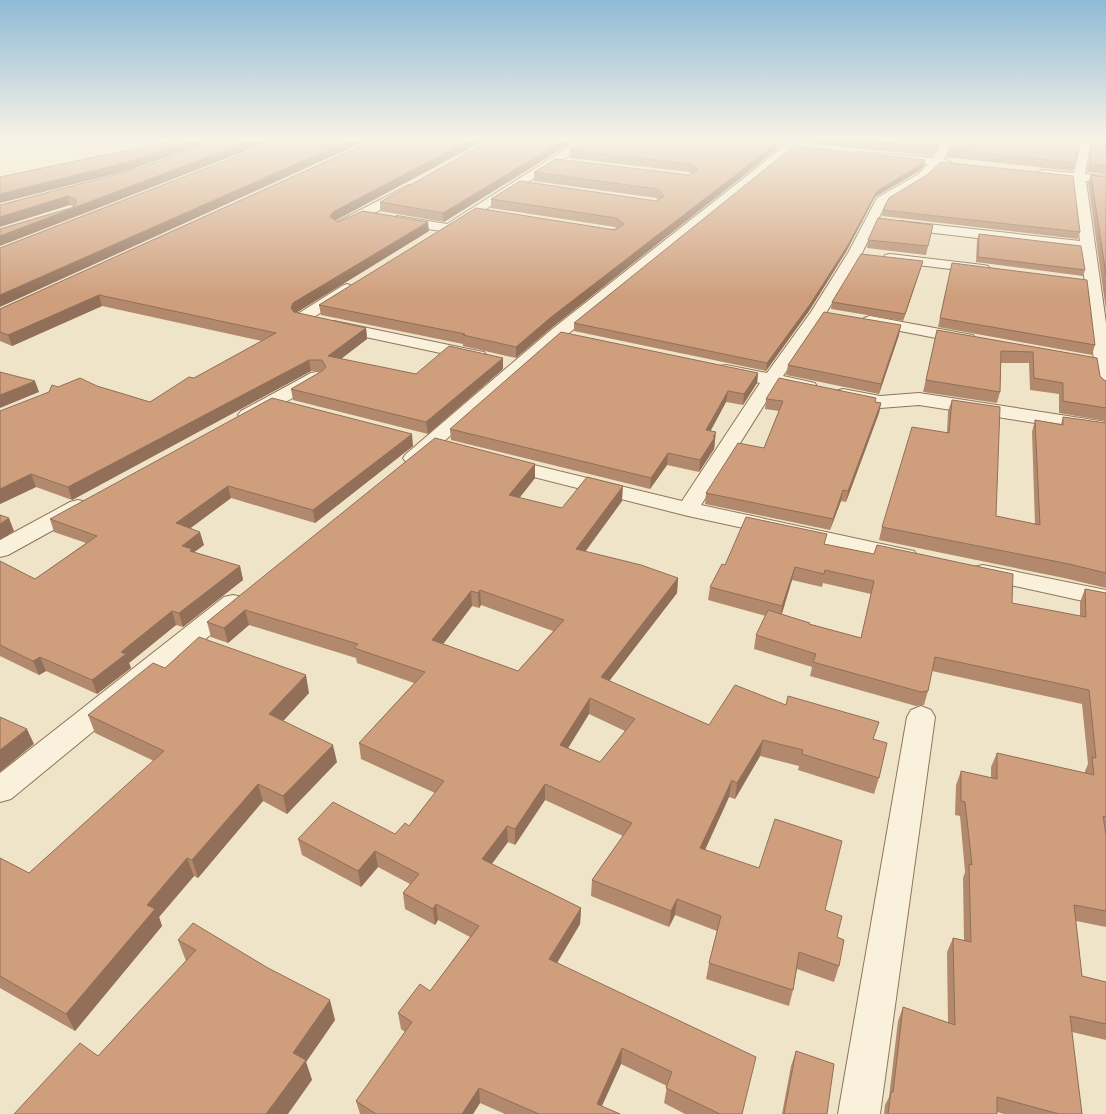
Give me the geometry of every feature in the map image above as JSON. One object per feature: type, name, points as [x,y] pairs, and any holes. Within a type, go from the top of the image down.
[{"type":"street","points":[[340,226],[404,192]]},
{"type":"street","points":[[431,238],[506,192]]},
{"type":"street","points":[[392,475],[439,447],[521,366],[557,334],[738,192]]},
{"type":"street","points":[[688,509],[855,254],[880,222],[881,201],[895,192]]},
{"type":"street","points":[[1083,192],[1092,231],[1087,246],[1087,282],[1102,338],[1102,364],[1106,386]]},
{"type":"street","points":[[476,211],[494,214]]},
{"type":"street","points":[[363,214],[447,228]]},
{"type":"street","points":[[880,222],[1087,246]]},
{"type":"street","points":[[855,254],[993,270]]},
{"type":"street","points":[[355,285],[302,318],[521,366]]},
{"type":"street","points":[[818,313],[837,316]]},
{"type":"street","points":[[856,319],[979,341]]},
{"type":"street","points":[[557,334],[576,338]]},
{"type":"street","points":[[1083,360],[1102,364]]},
{"type":"street","points":[[712,367],[880,402],[919,399],[1106,428]]},
{"type":"street","points":[[227,426],[317,377]]},
{"type":"street","points":[[271,402],[299,410]]},
{"type":"street","points":[[402,437],[439,447]]},
{"type":"street","points":[[487,459],[688,509],[921,559]]},
{"type":"street","points":[[0,550],[96,498]]},
{"type":"street","points":[[960,567],[1106,598]]},
{"type":"street","points":[[0,790],[248,590]]},
{"type":"street","points":[[859,1114],[921,717]]},
{"type":"building","points":[[50,192],[116,192],[0,236],[0,229],[74,207],[76,203],[75,199],[68,196],[0,217],[0,205]]},
{"type":"building","points":[[145,192],[233,192],[0,295],[0,248]]},
{"type":"building","points":[[259,192],[371,192],[333,212],[330,217],[338,222],[363,211],[428,222],[293,303],[291,308],[294,312],[366,328],[328,356],[416,374],[449,346],[503,358],[426,422],[291,389],[326,367],[322,360],[309,360],[68,487],[31,474],[0,489],[0,411],[49,392],[52,385],[58,387],[80,378],[97,386],[150,402],[189,377],[194,378],[276,333],[99,295],[8,335],[0,332],[0,309]]},
{"type":"building","points":[[398,192],[478,192],[443,213],[380,202]]},
{"type":"building","points":[[502,192],[595,192],[656,201],[664,196],[660,192],[713,192],[550,318],[516,347],[463,335],[465,334],[319,305],[476,208],[615,230],[624,224],[616,218],[491,199]]},
{"type":"building","points":[[737,192],[876,192],[848,245],[811,303],[767,363],[574,323]]},
{"type":"building","points":[[899,192],[1075,192],[1080,232],[883,210],[889,198]]},
{"type":"building","points":[[1094,192],[1106,192],[1106,275]]},
{"type":"building","points":[[878,218],[933,225],[928,246],[868,240]]},
{"type":"building","points":[[979,234],[1081,246],[1085,270],[978,257]]},
{"type":"building","points":[[861,254],[923,261],[905,314],[832,302]]},
{"type":"building","points":[[952,263],[1087,280],[1095,345],[940,318]]},
{"type":"building","points":[[824,312],[901,325],[881,384],[788,365]]},
{"type":"building","points":[[937,330],[1097,358],[1100,376],[1106,381],[1106,408],[1063,401],[1063,383],[1034,378],[1033,352],[1001,351],[1000,392],[926,380]]},
{"type":"building","points":[[561,332],[758,373],[744,394],[728,391],[706,430],[716,432],[713,437],[715,437],[700,460],[668,453],[651,478],[450,429]]},
{"type":"building","points":[[0,372],[35,381],[0,395]]},
{"type":"building","points":[[779,378],[876,398],[875,402],[881,403],[848,491],[843,490],[833,519],[706,493],[738,443],[764,448],[783,401],[766,399]]},
{"type":"building","points":[[272,398],[412,434],[313,510],[228,486],[176,523],[200,532],[182,546],[192,549],[190,551],[240,566],[179,613],[172,611],[121,652],[126,654],[92,680],[40,657],[33,661],[0,645],[0,561],[35,579],[97,536],[50,519]]},
{"type":"building","points":[[952,400],[1000,407],[996,516],[1040,525],[1035,420],[1063,425],[1063,417],[1106,423],[1106,573],[882,527],[912,427],[949,433]]},
{"type":"building","points":[[435,438],[535,464],[509,495],[562,508],[587,477],[623,486],[576,549],[641,565],[678,578],[601,677],[709,725],[735,685],[786,705],[788,696],[879,722],[873,739],[887,743],[879,778],[802,754],[803,750],[763,740],[737,783],[732,780],[700,848],[759,868],[775,819],[842,841],[825,910],[842,916],[837,937],[844,940],[839,966],[799,952],[793,990],[709,963],[721,916],[677,899],[671,911],[592,880],[632,823],[545,784],[515,829],[507,826],[482,859],[581,908],[549,959],[756,1057],[742,1114],[720,1114],[666,1088],[672,1072],[622,1048],[597,1104],[620,1114],[539,1114],[479,1088],[462,1114],[376,1114],[356,1101],[412,1022],[398,1013],[420,984],[430,991],[479,926],[436,904],[433,909],[403,893],[419,874],[375,851],[358,871],[298,839],[333,802],[395,834],[405,823],[409,826],[444,781],[359,743],[425,672],[354,648],[358,644],[245,610],[224,628],[207,622]],"holes":[[[480,590],[564,620],[518,671],[432,640],[471,591],[478,593]],[[590,698],[635,719],[600,762],[560,745]]]},
{"type":"building","points":[[0,515],[9,518],[0,524]]},
{"type":"building","points":[[746,517],[827,534],[824,544],[874,554],[877,545],[1013,574],[1012,603],[1086,617],[1085,589],[1106,593],[1106,817],[1103,816],[1106,835],[1106,911],[1074,905],[1082,976],[1106,982],[1106,1024],[1070,1016],[1082,1114],[1059,1114],[997,1097],[997,1114],[888,1114],[891,1092],[893,1092],[903,1007],[955,1025],[953,938],[971,942],[969,864],[972,865],[965,802],[961,801],[961,771],[997,779],[997,753],[1094,775],[1092,757],[1096,758],[1089,690],[935,657],[928,691],[921,692],[813,662],[816,654],[756,635],[768,610],[809,624],[861,638],[874,581],[825,570],[824,574],[795,567],[782,606],[710,587],[722,564],[725,565]]},
{"type":"building","points":[[199,637],[306,675],[269,714],[333,745],[283,796],[258,784],[192,860],[187,858],[147,905],[155,909],[66,1014],[0,976],[0,858],[29,873],[164,751],[88,715],[153,663],[165,668]]},
{"type":"building","points":[[0,717],[27,729],[0,750]]},
{"type":"building","points":[[193,923],[268,968],[330,1000],[293,1053],[306,1060],[266,1114],[14,1114],[80,1043],[98,1056],[196,950],[178,940]]},
{"type":"building","points":[[796,1051],[834,1064],[827,1114],[784,1114]]}]
